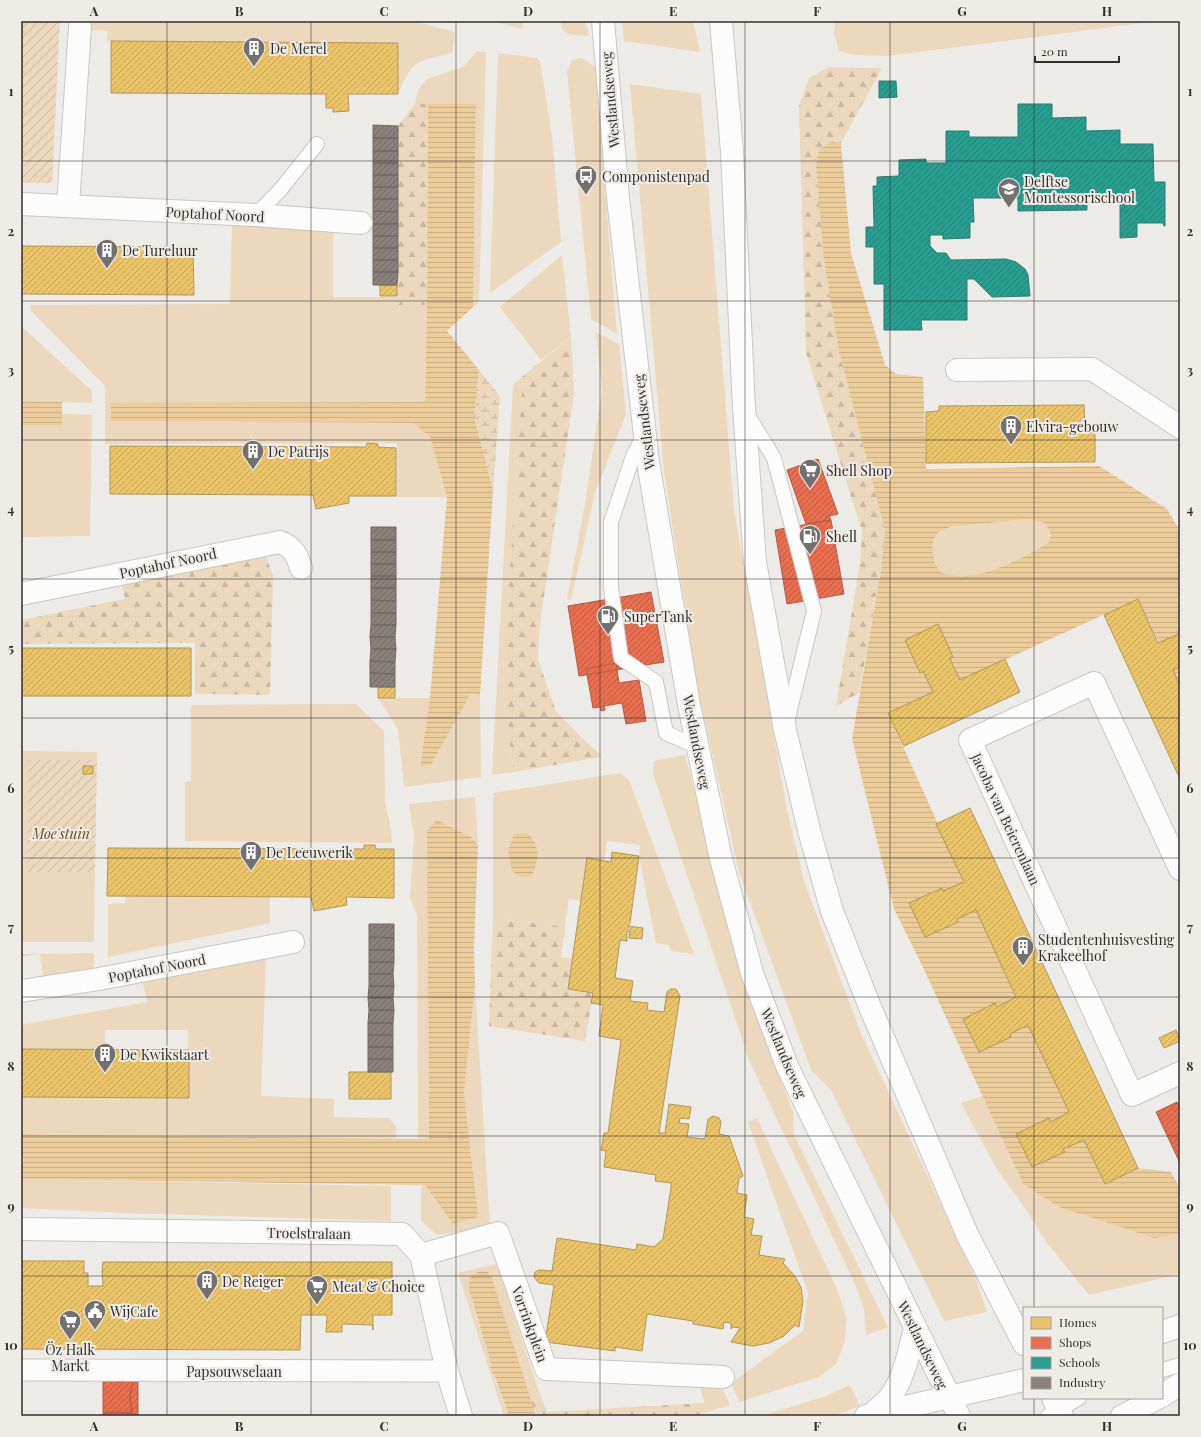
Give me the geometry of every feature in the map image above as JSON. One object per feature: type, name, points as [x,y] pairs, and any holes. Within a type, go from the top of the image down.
[{"type":"street","name":"Westlandseweg","points":[[603,21],[618,198],[645,434],[685,682],[721,859],[752,973],[787,1066],[954,1407]]},
{"type":"street","points":[[722,21],[732,152],[744,408],[755,562],[785,730],[810,834],[832,911],[870,1007],[967,1234],[1023,1342]]},
{"type":"street","points":[[68,206],[80,27]]},
{"type":"street","name":"Poptahof Noord","points":[[21,204],[256,215],[361,223]]},
{"type":"street","points":[[957,370],[1092,369],[1180,426]]},
{"type":"street","name":"Poptahof Noord","points":[[21,594],[267,543],[280,542],[289,545],[297,555],[302,568]]},
{"type":"street","name":"Jacoba van Beierenlaan","points":[[1180,869],[1094,683],[970,740],[1132,1095],[1180,1072]]},
{"type":"street","name":"Poptahof Noord","points":[[21,991],[99,979],[293,942]]},
{"type":"street","name":"Troelstralaan","points":[[21,1229],[402,1234],[421,1255],[447,1371],[461,1416]]},
{"type":"street","name":"Vorrinkplein","points":[[421,1255],[498,1233],[546,1369],[723,1377]]},
{"type":"street","points":[[1163,1332],[1180,1326]]},
{"type":"street","points":[[868,1415],[891,1396],[904,1371],[915,1328]]},
{"type":"street","name":"Papsouwselaan","points":[[21,1370],[447,1371]]},
{"type":"street","points":[[868,1415],[954,1407],[1023,1380]]},
{"type":"street","points":[[1163,1395],[1180,1384]]},
{"type":"street","points":[[1122,1416],[1156,1399]]},
{"type":"lane","points":[[256,215],[281,189],[317,144]]},
{"type":"lane","points":[[744,408],[774,458],[814,611],[785,730]]},
{"type":"lane","points":[[645,434],[633,456],[611,522],[611,588],[621,658],[656,682],[666,733],[698,747]]},
{"type":"lane","points":[[1163,1370],[1180,1366]]},
{"type":"lane","points":[[1055,1410],[1077,1399]]},
{"type":"green space","points":[[21,21],[60,21],[52,183],[21,183]]},
{"type":"green space","points":[[91,21],[413,21],[455,32],[452,53],[423,60],[418,63],[408,74],[398,94],[398,43],[107,41],[108,31],[90,30]]},
{"type":"green space","points":[[492,21],[522,21],[523,29]]},
{"type":"green space","points":[[561,21],[585,21],[589,36],[571,35],[562,30]]},
{"type":"green space","points":[[622,21],[693,21],[700,52],[624,41]]},
{"type":"green space","points":[[835,21],[1158,21],[888,56],[854,55],[839,51],[834,34]]},
{"type":"green space","points":[[477,51],[486,52],[479,302],[473,307],[476,104],[415,104],[418,90],[427,79],[463,67]]},
{"type":"green space","points":[[498,53],[537,58],[540,61],[552,135],[561,242],[490,293]]},
{"type":"green space","points":[[582,58],[595,67],[617,334],[591,319],[567,72],[572,60]]},
{"type":"green space","points":[[829,67],[882,68],[841,143],[831,142],[824,260],[839,351],[885,531],[881,570],[859,693],[836,706],[860,564],[862,531],[806,353],[799,105],[809,78]]},
{"type":"green space","points":[[630,84],[701,94],[734,510],[787,810],[804,881],[860,1031],[976,1280],[987,1312],[944,1321],[831,1090],[811,1070],[739,872],[698,690],[664,472]]},
{"type":"green space","points":[[415,104],[428,104],[427,305],[397,305],[398,126]]},
{"type":"green space","points":[[232,226],[295,226],[333,233],[333,297],[397,297],[397,305],[427,305],[425,402],[111,403],[111,421],[413,423],[430,437],[447,497],[397,497],[397,443],[105,444],[105,386],[31,311],[30,305],[230,304]]},
{"type":"green space","points":[[562,255],[571,337],[541,360],[500,307]]},
{"type":"green space","points":[[21,326],[92,391],[92,403],[21,401]]},
{"type":"green space","points":[[596,332],[619,344],[626,414],[595,493],[571,600],[567,600],[585,504],[602,390]]},
{"type":"green space","points":[[571,337],[574,394],[540,623],[538,660],[556,711],[601,755],[600,757],[514,772],[502,688],[523,376]]},
{"type":"green space","points":[[479,370],[500,396],[493,490],[474,417]]},
{"type":"green space","points":[[523,376],[502,688],[514,772],[492,775],[513,385]]},
{"type":"green space","points":[[61,414],[92,415],[90,536],[21,537],[22,425],[61,425]]},
{"type":"green space","points":[[1029,519],[1045,523],[1051,534],[1048,543],[1030,554],[997,569],[975,575],[952,575],[940,572],[937,568],[932,547],[935,537],[940,531],[950,527]]},
{"type":"green space","points":[[264,551],[273,576],[270,695],[195,694],[195,643],[21,644],[21,620],[125,599],[121,580]]},
{"type":"green space","points":[[470,695],[480,696],[481,777],[404,787],[398,729],[378,698],[430,698],[420,767],[431,765]]},
{"type":"green space","points":[[356,704],[384,731],[385,802],[391,829],[392,843],[185,841],[185,782],[191,781],[191,705]]},
{"type":"green space","points":[[21,751],[97,752],[97,760],[28,760],[27,872],[95,872],[94,942],[21,942]]},
{"type":"green space","points":[[685,755],[723,903],[778,1073],[793,1112],[794,1135],[888,1327],[866,1335],[864,1309],[855,1284],[749,1060],[653,774],[654,761]]},
{"type":"green space","name":"Moe'stuin","points":[[28,760],[97,760],[95,872],[27,872]]},
{"type":"green space","points":[[620,773],[629,780],[694,954],[671,951],[669,945],[656,943],[639,856],[640,845],[607,841],[604,861],[581,901],[569,899],[565,927],[493,918],[493,793]]},
{"type":"green space","points":[[475,797],[478,845],[471,837],[437,820],[427,830],[429,1139],[418,1139],[417,914],[410,898],[414,836],[409,804]]},
{"type":"green space","points":[[126,896],[270,897],[270,923],[108,957],[108,904],[125,903]]},
{"type":"green space","points":[[493,918],[565,927],[561,957],[573,959],[568,989],[593,993],[585,1041],[489,1026]]},
{"type":"green space","points":[[94,953],[94,971],[43,977],[40,954],[21,957],[21,954]]},
{"type":"green space","points":[[266,958],[261,1096],[334,1099],[334,1117],[389,1118],[396,1126],[396,1138],[21,1134],[21,1097],[189,1098],[188,1030],[105,1030],[105,1050],[21,1049],[21,1025],[147,1002],[143,983]]},
{"type":"green space","points":[[475,985],[490,1227],[437,1235],[421,1221],[421,1185],[425,1185],[453,1224],[478,1217],[464,1093]]},
{"type":"green space","points":[[982,1096],[1023,1184],[1059,1207],[1154,1238],[1180,1234],[1180,1274],[1089,1295],[1047,1243],[1027,1211],[996,1168],[961,1103]]},
{"type":"green space","points":[[757,1118],[837,1289],[847,1319],[844,1344],[836,1364],[819,1377],[739,1402],[731,1383],[803,1331],[808,1293],[748,1122]]},
{"type":"green space","points":[[21,1179],[391,1186],[391,1221],[123,1213],[21,1208]]},
{"type":"green space","points":[[497,1264],[537,1386],[526,1389],[490,1273],[482,1272],[475,1274],[472,1303],[492,1367],[490,1368],[509,1416],[504,1416],[458,1273]]},
{"type":"green space","points":[[698,1381],[720,1383],[730,1405],[707,1412]]},
{"type":"green space","points":[[850,1385],[860,1406],[833,1416],[761,1416],[823,1397]]},
{"type":"green space","points":[[537,1386],[547,1412],[704,1403],[707,1412],[694,1416],[536,1416],[526,1389]]},
{"type":"shaded area","points":[[428,104],[476,104],[473,307],[447,331],[479,370],[474,417],[493,490],[480,696],[470,695],[431,765],[420,767],[430,698],[447,497],[430,437],[413,423],[111,421],[111,403],[425,402]]},
{"type":"shaded area","points":[[831,142],[841,143],[851,253],[885,365],[896,374],[923,377],[926,469],[1099,466],[1167,509],[1180,531],[1180,686],[1138,599],[888,713],[1016,997],[1105,1184],[1138,1168],[1171,1172],[1180,1188],[1180,1234],[1154,1238],[1059,1207],[1023,1184],[920,961],[894,909],[852,739],[881,570],[885,531],[839,351],[824,260],[816,166],[819,150]],"holes":[[[1029,519],[1045,523],[1051,534],[1048,543],[997,569],[975,575],[959,576],[940,572],[935,563],[932,547],[935,537],[940,531],[950,527]]]},
{"type":"shaded area","points":[[21,401],[62,402],[62,425],[22,425],[21,463]]},
{"type":"shaded area","points":[[437,820],[471,837],[478,845],[474,947],[475,985],[464,1093],[478,1217],[453,1224],[425,1185],[21,1179],[21,1134],[429,1139],[427,830]]},
{"type":"shaded area","points":[[527,833],[532,838],[537,848],[537,860],[531,877],[521,877],[512,871],[508,850],[514,834]]},
{"type":"shaded area","points":[[481,1271],[487,1271],[492,1278],[536,1416],[509,1416],[493,1375],[470,1293],[469,1282],[471,1275]]},
{"type":"building: Homes","name":"De Merel","points":[[111,41],[398,43],[398,94],[348,94],[349,111],[333,112],[333,108],[326,108],[326,94],[111,93]]},
{"type":"building: Homes","name":"De Tureluur","points":[[21,246],[193,247],[194,295],[21,294]]},
{"type":"building: Homes","points":[[380,285],[397,285],[397,296],[380,296]]},
{"type":"building: Homes","name":"Elvira-gebouw","points":[[1084,405],[1085,423],[1090,423],[1090,430],[1095,430],[1095,462],[926,463],[926,412],[939,411],[939,406]]},
{"type":"building: Homes","name":"De Patrijs","points":[[367,443],[378,444],[378,447],[396,448],[396,496],[349,496],[349,503],[316,509],[313,495],[110,494],[110,446],[366,447]]},
{"type":"building: Homes","points":[[1138,599],[1158,643],[1179,634],[1178,631],[1180,629],[1180,667],[1173,670],[1180,686],[1180,779],[1104,615]]},
{"type":"building: Homes","points":[[938,624],[953,657],[950,659],[960,680],[1005,659],[1020,692],[904,746],[888,713],[933,692],[923,671],[920,673],[905,640]]},
{"type":"building: Homes","points":[[21,648],[191,648],[191,696],[21,696]]},
{"type":"building: Homes","points":[[378,687],[395,687],[395,698],[378,698]]},
{"type":"building: Homes","points":[[83,766],[93,766],[93,774],[83,774]]},
{"type":"building: Homes","name":"Studentenhuisvesting Krakeelhof","points":[[970,808],[1138,1168],[1105,1184],[1084,1140],[1063,1149],[1065,1152],[1032,1167],[1016,1134],[1049,1118],[1051,1122],[1069,1112],[1028,1025],[1010,1034],[1011,1037],[979,1052],[963,1019],[995,1003],[997,1007],[1016,997],[976,910],[957,919],[958,922],[925,937],[909,903],[942,888],[943,891],[964,882],[936,824]]},
{"type":"building: Homes","name":"De Leeuwerik","points":[[364,845],[375,845],[376,849],[394,849],[394,898],[346,897],[347,905],[314,911],[311,897],[107,896],[108,848],[364,849]]},
{"type":"building: Homes","points":[[612,852],[639,856],[630,923],[628,926],[643,928],[642,939],[629,938],[630,932],[627,931],[627,941],[620,940],[615,978],[633,981],[630,1001],[648,1003],[647,1010],[664,1012],[667,992],[670,989],[676,989],[680,996],[659,1133],[665,1133],[669,1104],[691,1107],[689,1119],[680,1118],[679,1123],[689,1124],[687,1137],[705,1139],[708,1119],[713,1116],[719,1118],[721,1122],[719,1134],[729,1136],[743,1176],[739,1178],[737,1193],[747,1195],[744,1217],[754,1219],[751,1235],[762,1236],[759,1255],[785,1259],[783,1263],[794,1275],[801,1287],[803,1301],[799,1327],[795,1325],[784,1336],[769,1343],[753,1346],[731,1342],[740,1328],[732,1327],[731,1329],[731,1323],[724,1322],[723,1329],[693,1324],[693,1321],[647,1314],[642,1351],[615,1347],[615,1351],[545,1342],[554,1285],[539,1283],[534,1277],[535,1272],[539,1270],[552,1271],[557,1238],[636,1250],[637,1244],[654,1247],[663,1239],[671,1188],[671,1183],[655,1181],[656,1175],[604,1167],[606,1151],[601,1150],[604,1133],[608,1133],[621,1040],[599,1036],[603,1005],[591,1003],[593,993],[568,989],[587,858],[611,862]]},
{"type":"building: Homes","points":[[1176,1030],[1180,1041],[1164,1048],[1159,1038]]},
{"type":"building: Homes","name":"De Kwikstaart","points":[[21,1049],[189,1050],[189,1098],[21,1097]]},
{"type":"building: Homes","points":[[349,1072],[391,1072],[391,1099],[349,1099]]},
{"type":"building: Homes","name":"De Reiger","points":[[21,1261],[84,1261],[84,1273],[88,1273],[88,1286],[103,1286],[103,1262],[392,1262],[392,1315],[373,1315],[373,1330],[372,1325],[342,1324],[342,1332],[326,1332],[327,1315],[301,1315],[300,1350],[21,1349]]},
{"type":"building: Shops","points":[[818,459],[838,514],[829,516],[831,520],[806,524],[787,470]]},
{"type":"building: Shops","points":[[831,520],[844,594],[787,604],[775,530]]},
{"type":"building: Shops","points":[[651,592],[664,662],[579,676],[568,606]]},
{"type":"building: Shops","points":[[616,663],[619,683],[639,680],[646,721],[626,724],[622,703],[604,706],[605,710],[601,711],[600,707],[593,708],[586,669]]},
{"type":"building: Shops","points":[[1177,1102],[1180,1108],[1180,1163],[1156,1112]]},
{"type":"building: Shops","points":[[138,1376],[138,1416],[103,1416],[103,1413],[110,1412],[132,1413],[130,1396],[133,1380],[118,1382],[103,1379]]},
{"type":"building: Shops","points":[[103,1379],[118,1382],[133,1380],[130,1396],[132,1413],[103,1413]]},
{"type":"building: Schools","points":[[879,81],[896,81],[897,97],[879,98]]},
{"type":"building: Schools","points":[[1018,104],[1052,104],[1052,118],[1086,117],[1086,131],[1120,130],[1120,144],[1153,144],[1154,182],[1165,182],[1165,226],[1163,223],[1137,223],[1137,237],[1120,238],[1120,201],[1102,202],[1102,194],[1087,194],[1087,210],[1018,211],[1018,198],[973,198],[974,222],[970,222],[970,238],[943,239],[943,235],[930,235],[930,246],[937,253],[946,253],[951,260],[1006,259],[1016,262],[1025,269],[1028,275],[1030,296],[992,297],[974,279],[967,279],[967,320],[921,320],[922,330],[884,330],[884,284],[874,284],[874,247],[866,247],[866,227],[874,227],[873,186],[877,186],[877,177],[899,176],[899,160],[926,159],[926,163],[946,163],[946,131],[969,131],[969,137],[1018,137]]},
{"type":"building: Industry","points":[[373,125],[398,126],[398,138],[373,138]]},
{"type":"building: Industry","points":[[373,138],[398,138],[398,151],[373,151]]},
{"type":"building: Industry","points":[[373,151],[398,151],[398,163],[373,163]]},
{"type":"building: Industry","points":[[373,163],[398,163],[398,175],[373,175]]},
{"type":"building: Industry","points":[[373,175],[398,175],[398,187],[373,187]]},
{"type":"building: Industry","points":[[373,187],[398,187],[398,199],[373,199]]},
{"type":"building: Industry","points":[[373,199],[398,199],[398,212],[373,211]]},
{"type":"building: Industry","points":[[373,211],[398,212],[398,224],[373,224]]},
{"type":"building: Industry","points":[[373,224],[398,224],[398,236],[373,236]]},
{"type":"building: Industry","points":[[373,236],[398,236],[398,248],[373,248]]},
{"type":"building: Industry","points":[[373,248],[398,248],[398,260],[373,260]]},
{"type":"building: Industry","points":[[373,260],[398,260],[398,272],[373,272]]},
{"type":"building: Industry","points":[[373,272],[398,272],[397,285],[373,285]]},
{"type":"building: Industry","points":[[371,527],[396,527],[396,540],[371,540]]},
{"type":"building: Industry","points":[[371,540],[396,540],[396,552],[371,552]]},
{"type":"building: Industry","points":[[371,552],[396,552],[396,564],[371,564]]},
{"type":"building: Industry","points":[[371,564],[396,564],[396,576],[371,576]]},
{"type":"building: Industry","points":[[371,576],[396,576],[396,588],[371,588]]},
{"type":"building: Industry","points":[[371,588],[396,588],[396,601],[371,600]]},
{"type":"building: Industry","points":[[371,600],[396,601],[396,613],[371,613]]},
{"type":"building: Industry","points":[[371,613],[396,613],[396,625],[371,625]]},
{"type":"building: Industry","points":[[371,625],[396,625],[395,637],[370,637]]},
{"type":"building: Industry","points":[[370,637],[395,637],[396,649],[371,649]]},
{"type":"building: Industry","points":[[371,649],[396,649],[395,662],[370,661]]},
{"type":"building: Industry","points":[[370,661],[395,662],[395,674],[370,673]]},
{"type":"building: Industry","points":[[370,673],[395,674],[395,687],[370,687]]},
{"type":"building: Industry","points":[[369,924],[394,924],[394,938],[369,937]]},
{"type":"building: Industry","points":[[369,937],[394,938],[394,950],[369,950]]},
{"type":"building: Industry","points":[[369,950],[394,950],[394,962],[369,962]]},
{"type":"building: Industry","points":[[369,962],[394,962],[393,974],[369,974]]},
{"type":"building: Industry","points":[[369,974],[393,974],[394,986],[369,986]]},
{"type":"building: Industry","points":[[369,986],[394,986],[393,998],[368,998]]},
{"type":"building: Industry","points":[[368,998],[393,998],[394,1010],[369,1010]]},
{"type":"building: Industry","points":[[369,1010],[394,1010],[393,1023],[368,1023]]},
{"type":"building: Industry","points":[[368,1023],[393,1023],[393,1035],[368,1035]]},
{"type":"building: Industry","points":[[368,1035],[393,1035],[393,1047],[368,1047]]},
{"type":"building: Industry","points":[[368,1047],[393,1047],[393,1059],[368,1059]]},
{"type":"building: Industry","points":[[368,1059],[393,1059],[393,1072],[368,1072]]},
{"type":"place","name":"De Merel","points":[[254,68]]},
{"type":"place","name":"Componistenpad","points":[[586,196]]},
{"type":"place","name":"Delftse Montessorischool","points":[[1009,208]]},
{"type":"place","name":"De Tureluur","points":[[107,270]]},
{"type":"place","name":"Elvira-gebouw","points":[[1011,446]]},
{"type":"place","name":"De Patrijs","points":[[253,470]]},
{"type":"place","name":"Shell Shop","points":[[810,490]]},
{"type":"place","name":"Shell","points":[[810,556]]},
{"type":"place","name":"SuperTank","points":[[608,636]]},
{"type":"place","name":"De Leeuwerik","points":[[251,872]]},
{"type":"place","name":"Studentenhuisvesting Krakeelhof","points":[[1023,966]]},
{"type":"place","name":"De Kwikstaart","points":[[105,1074]]},
{"type":"place","name":"De Reiger","points":[[207,1300]]},
{"type":"place","name":"Meat & Choice","points":[[317,1306]]},
{"type":"place","name":"WijCafe","points":[[95,1330]]},
{"type":"place","name":"Öz Halk Markt","points":[[70,1340]]}]
